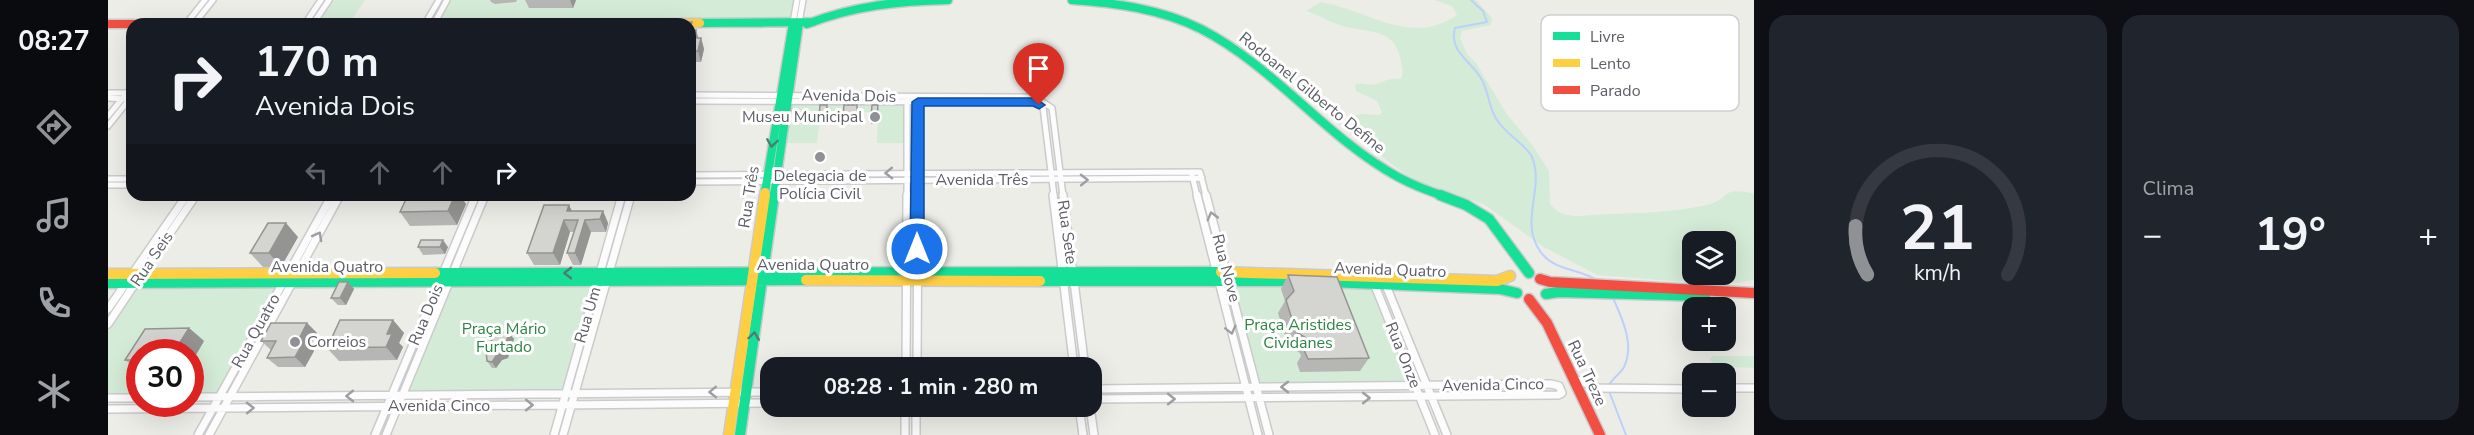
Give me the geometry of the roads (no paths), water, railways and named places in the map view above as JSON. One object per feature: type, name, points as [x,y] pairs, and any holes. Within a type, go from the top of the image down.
[{"type":"main road","points":[[696,28],[795,25],[813,22],[863,4],[902,0],[948,0]]},
{"type":"main road","name":"Rodoanel Gilberto Define","points":[[1072,0],[1119,4],[1146,10],[1175,18],[1214,36],[1255,64],[1349,144],[1378,165],[1404,182],[1462,204],[1485,216],[1497,227],[1511,251],[1529,273]]},
{"type":"main road","points":[[696,24],[795,25]]},
{"type":"main road","name":"Rua Três","points":[[729,435],[757,277],[795,25]]},
{"type":"main road","points":[[108,26],[126,26]]},
{"type":"main road","points":[[108,26],[126,28]]},
{"type":"main road","name":"Rodoanel Gilberto Define","points":[[1511,251],[1512,275]]},
{"type":"main road","points":[[1570,288],[1529,299],[1517,293],[1511,285],[1512,275],[1529,273],[1540,279],[1570,288],[1754,294]]},
{"type":"main road","name":"Avenida Quatro","points":[[108,274],[134,279]]},
{"type":"main road","name":"Avenida Quatro","points":[[1441,283],[1497,280],[1512,275]]},
{"type":"main road","name":"Avenida Quatro","points":[[108,283],[134,279],[290,277],[1223,276],[1424,282],[1500,289],[1517,293]]},
{"type":"main road","name":"Rua Três","points":[[740,435],[757,277]]},
{"type":"main road","points":[[1540,279],[1545,286],[1545,296]]},
{"type":"main road","name":"Rua Treze","points":[[1545,296],[1547,323]]},
{"type":"main road","name":"Rua Treze","points":[[1529,299],[1547,323],[1600,435]]},
{"type":"street","points":[[192,18],[205,0]]},
{"type":"street","points":[[199,18],[213,0]]},
{"type":"street","points":[[309,18],[321,0]]},
{"type":"street","points":[[317,18],[329,0]]},
{"type":"street","points":[[428,18],[439,0]]},
{"type":"street","points":[[437,18],[447,0]]},
{"type":"street","name":"Rua Três","points":[[795,25],[797,0]]},
{"type":"street","name":"Rua Três","points":[[795,25],[803,0]]},
{"type":"street","points":[[108,93],[126,96]]},
{"type":"street","name":"Avenida Dois","points":[[696,95],[783,99]]},
{"type":"street","points":[[108,98],[126,96]]},
{"type":"street","points":[[108,116],[126,99]]},
{"type":"street","name":"Avenida Dois","points":[[696,101],[783,99],[1041,103]]},
{"type":"street","points":[[108,126],[126,100]]},
{"type":"street","points":[[906,357],[907,100]]},
{"type":"street","points":[[917,357],[918,100]]},
{"type":"street","name":"Rua Sete","points":[[1041,103],[1073,357]]},
{"type":"street","name":"Rua Sete","points":[[1041,103],[1052,108],[1083,357]]},
{"type":"street","points":[[1045,124],[1054,124]]},
{"type":"street","points":[[1047,144],[1056,144]]},
{"type":"street","name":"Avenida Três","points":[[696,175],[907,181],[918,177],[1050,172],[1201,175]]},
{"type":"street","name":"Avenida Três","points":[[696,182],[908,173],[918,177],[1051,180],[1192,175]]},
{"type":"street","name":"Rua Nove","points":[[1192,175],[1269,435]]},
{"type":"street","name":"Rua Nove","points":[[1201,175],[1258,435]]},
{"type":"street","points":[[108,179],[126,179]]},
{"type":"street","points":[[108,186],[126,185]]},
{"type":"street","name":"Rua Seis","points":[[108,324],[183,201]]},
{"type":"street","name":"Rua Seis","points":[[108,309],[134,279],[192,201]]},
{"type":"street","name":"Rua Quatro","points":[[209,435],[329,201]]},
{"type":"street","name":"Rua Quatro","points":[[198,435],[336,201]]},
{"type":"street","name":"Rua Dois","points":[[386,435],[474,201]]},
{"type":"street","name":"Rua Dois","points":[[375,435],[482,201]]},
{"type":"street","name":"Rua Um","points":[[563,435],[604,277],[621,201]]},
{"type":"street","name":"Rua Um","points":[[554,435],[565,394],[629,201]]},
{"type":"street","points":[[1054,210],[1064,210]]},
{"type":"street","name":"Rua Onze","points":[[1372,280],[1435,435]]},
{"type":"street","name":"Rua Onze","points":[[1384,280],[1447,435]]},
{"type":"street","points":[[1068,315],[1078,315]]},
{"type":"street","points":[[906,319],[917,319]]},
{"type":"street","points":[[1072,348],[1082,348]]},
{"type":"street","points":[[906,350],[917,350]]},
{"type":"street","points":[[1573,379],[1598,388],[1682,389]]},
{"type":"street","name":"Avenida Cinco","points":[[1102,389],[1551,384],[1559,386],[1562,393],[1558,395],[1431,397],[1102,399]]},
{"type":"street","points":[[1148,388],[1150,399]]},
{"type":"street","points":[[1736,388],[1754,388]]},
{"type":"street","name":"Avenida Cinco","points":[[204,398],[760,392]]},
{"type":"street","points":[[108,398],[126,398]]},
{"type":"street","name":"Avenida Cinco","points":[[108,409],[760,403]]},
{"type":"street","points":[[905,417],[905,435]]},
{"type":"street","points":[[916,417],[916,435]]},
{"type":"street","points":[[1081,417],[1083,435]]},
{"type":"street","points":[[1092,417],[1094,435]]},
{"type":"waterway","points":[[1471,0],[1483,11],[1487,22],[1455,28],[1455,44],[1483,82],[1496,119],[1527,149],[1532,157],[1536,181],[1532,216],[1534,240],[1540,251],[1553,263],[1600,282]]},
{"type":"waterway","points":[[1609,385],[1624,367],[1628,350],[1626,332],[1613,298]]},
{"type":"waterway","points":[[1609,391],[1626,435]]},
{"type":"place","name":"Museu Municipal","points":[[875,117]]},
{"type":"place","name":"Delegacia de Polícia Civil","points":[[820,157]]},
{"type":"place","name":"Correios","points":[[295,342]]},
{"type":"park label","name":"Praça Aristides Cividanes","points":[[1298,334]]},
{"type":"park label","name":"Praça Mário Furtado","points":[[504,338]]}]
